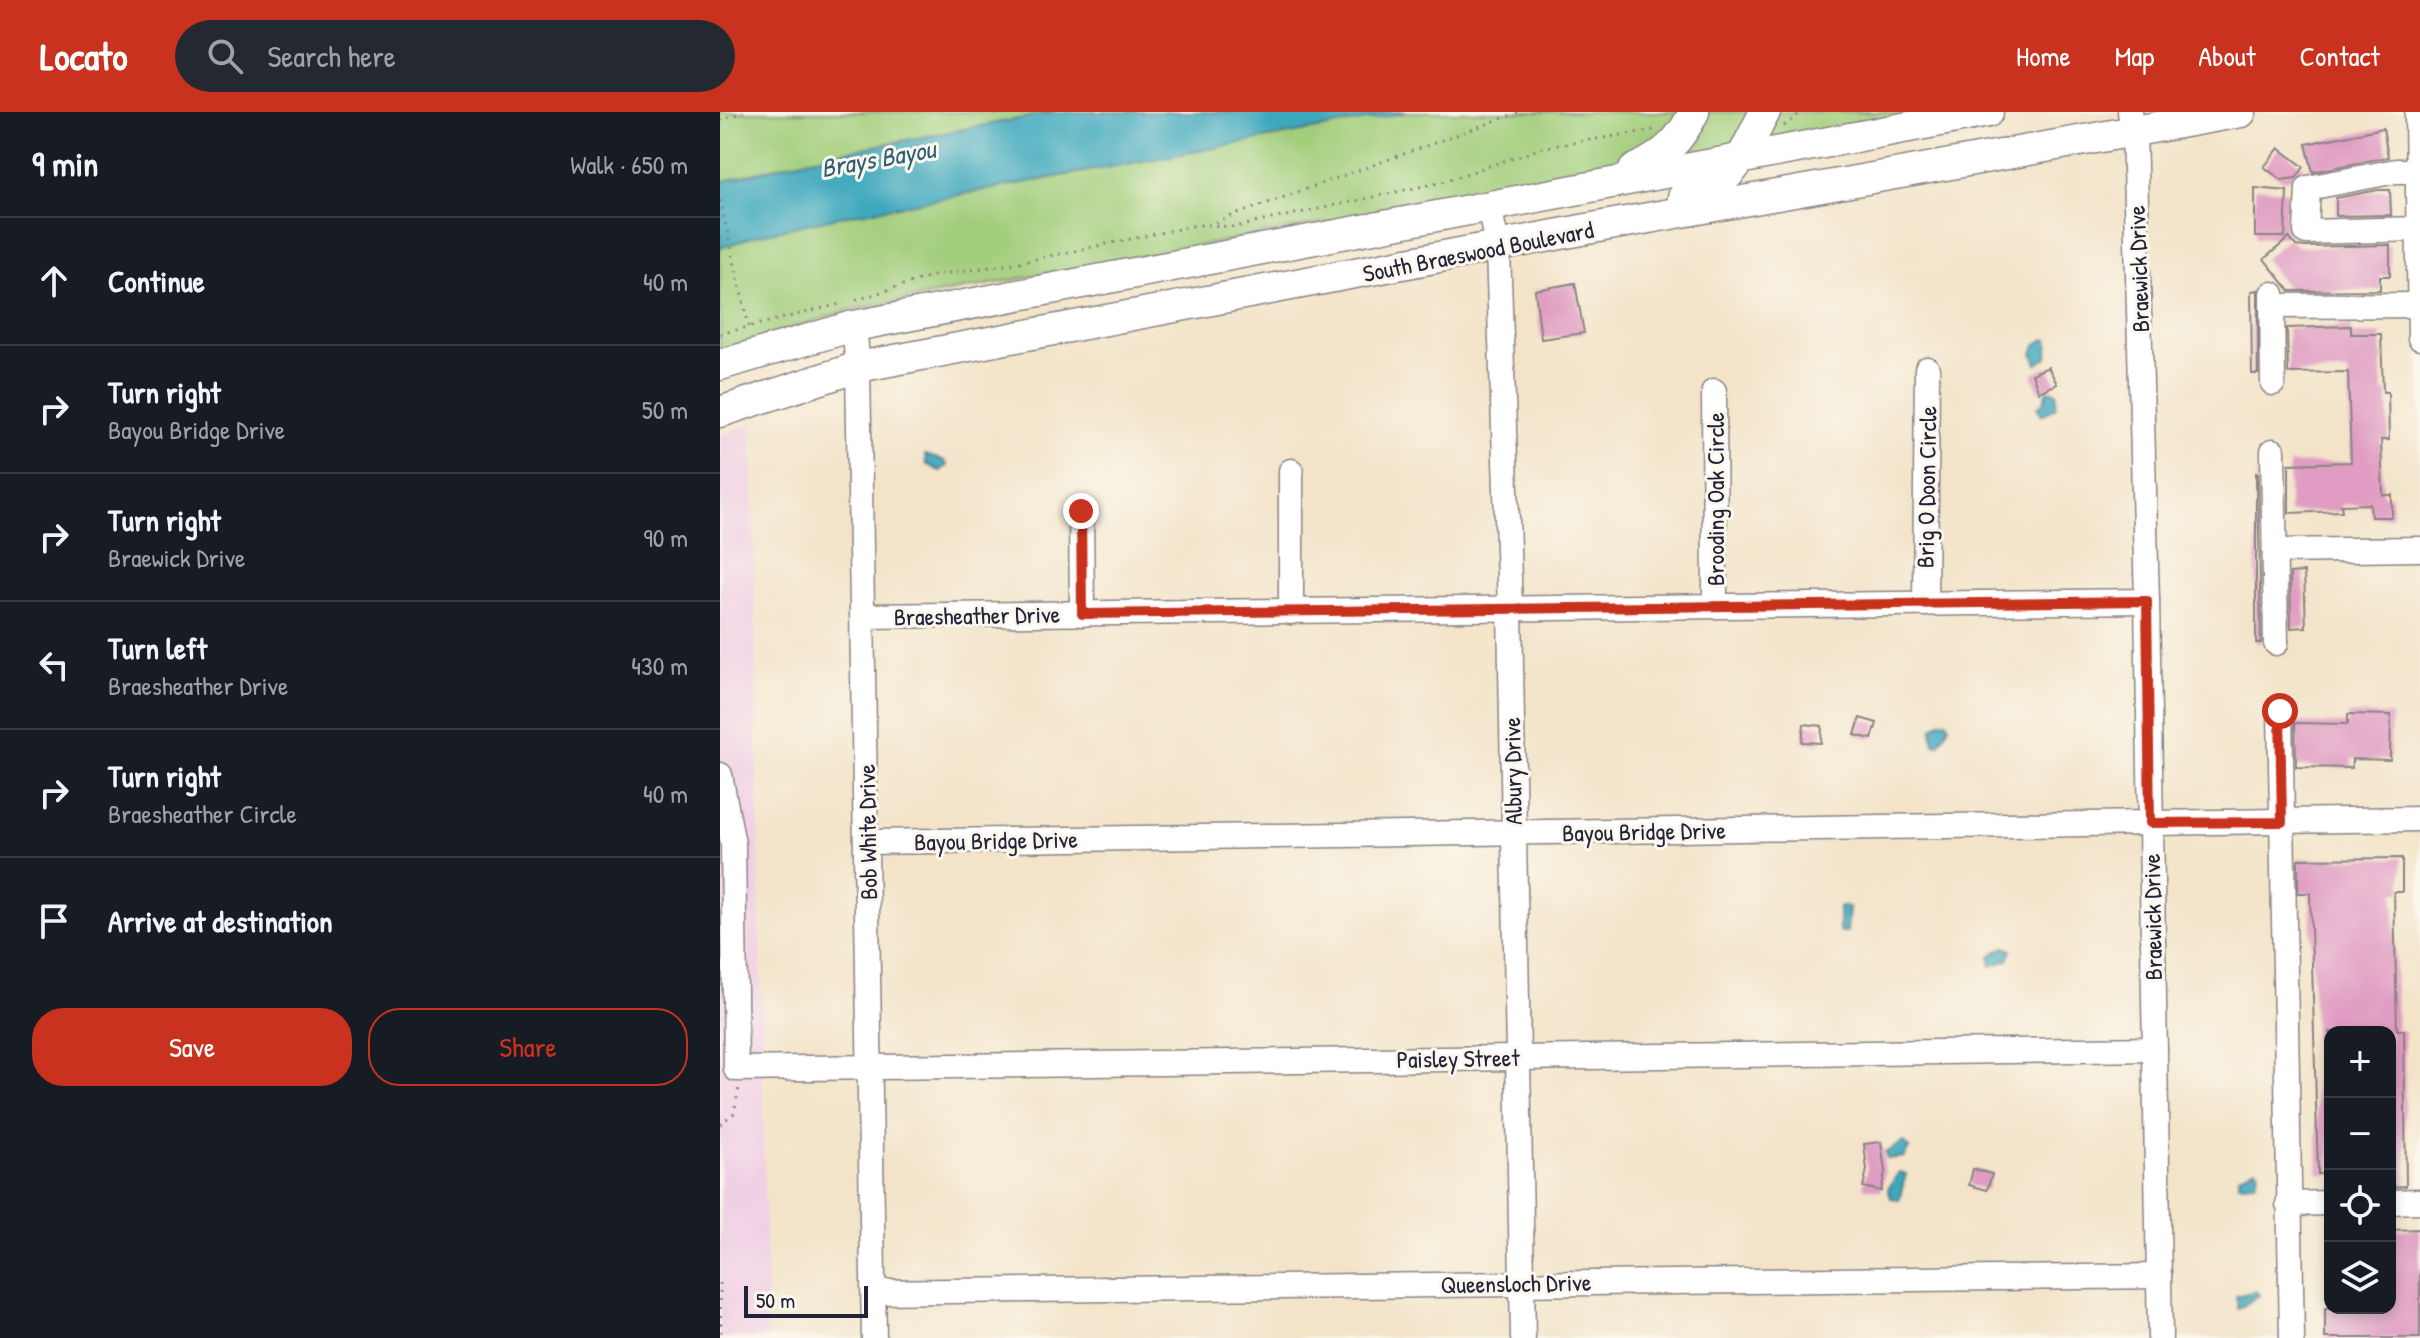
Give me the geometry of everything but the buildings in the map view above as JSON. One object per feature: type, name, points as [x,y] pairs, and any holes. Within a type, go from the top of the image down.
[{"type":"main road","points":[[1611,180],[1658,159],[1677,142],[1694,112]]},
{"type":"main road","name":"South Braeswood Boulevard","points":[[720,365],[854,326],[1489,206],[1611,180],[1740,158],[1781,123],[1988,112]]},
{"type":"main road","name":"South Braeswood Boulevard","points":[[720,412],[858,367],[1498,249],[2132,122],[2241,112]]},
{"type":"main road","points":[[1587,229],[1618,212],[1716,187],[1728,179],[1740,158],[1781,123]]},
{"type":"main road","points":[[1167,267],[1176,310]]},
{"type":"street","points":[[2417,112],[2420,338]]},
{"type":"street","name":"Braewick Drive","points":[[2132,122],[2147,601],[2160,1338]]},
{"type":"street","points":[[2418,171],[2396,171],[2308,188],[2306,232],[2419,214]]},
{"type":"street","name":"Albury Drive","points":[[1489,206],[1498,249],[1510,609],[1515,1057],[1523,1338]]},
{"type":"street","points":[[2273,383],[2272,300],[2419,305]]},
{"type":"street","name":"Bob White Drive","points":[[854,326],[858,367],[864,616],[874,1338]]},
{"type":"street","name":"Brig O Doon Circle","points":[[1925,604],[1927,369]]},
{"type":"street","name":"Brooding Oak Circle","points":[[1714,391],[1715,606]]},
{"type":"street","points":[[2273,451],[2276,643]]},
{"type":"street","points":[[1291,471],[1291,612]]},
{"type":"street","points":[[1081,511],[1082,614]]},
{"type":"street","points":[[2275,551],[2420,549]]},
{"type":"street","name":"Braesheather Drive","points":[[864,616],[2147,601]]},
{"type":"street","points":[[2280,711],[2292,1338]]},
{"type":"street","points":[[720,775],[750,1069]]},
{"type":"street","name":"Bayou Bridge Drive","points":[[867,842],[2150,823],[2282,832],[2420,819]]},
{"type":"street","name":"Paisley Street","points":[[750,1069],[2155,1049]]},
{"type":"street","points":[[2396,1202],[2420,1201]]},
{"type":"street","points":[[2288,1204],[2324,1203]]},
{"type":"street","name":"Queensloch Drive","points":[[874,1292],[2159,1276]]},
{"type":"path","points":[[720,121],[743,112]]},
{"type":"path","points":[[720,334],[865,299],[924,278],[1214,222],[1520,112]]},
{"type":"path","points":[[1781,123],[1802,112]]},
{"type":"path","points":[[1214,222],[1225,228],[1240,226],[1442,182],[1545,147],[1648,130],[1665,136]]},
{"type":"path","points":[[720,200],[749,327]]},
{"type":"path","points":[[720,1124],[734,1113],[750,1069]]},
{"type":"path","points":[[720,1283],[721,1338]]},
{"type":"shaded area","points":[[752,423],[767,1338],[720,1338],[720,436]]},
{"type":"green space","points":[[720,112],[1927,112],[850,310],[720,350]]},
{"type":"water","name":"Brays Bayou","points":[[1055,112],[1410,112],[838,217],[758,235],[720,248],[720,182],[811,158]]},
{"type":"water","points":[[2045,339],[2049,342],[2047,358],[2037,364],[2033,353],[2037,344]]},
{"type":"water","points":[[2048,390],[2057,392],[2056,407],[2042,415],[2037,407],[2044,402]]},
{"type":"water","points":[[925,455],[945,461],[947,466],[940,471],[926,464]]},
{"type":"water","points":[[1941,721],[1947,721],[1949,726],[1939,744],[1934,744],[1932,729]]},
{"type":"water","points":[[1839,906],[1849,907],[1847,932],[1839,932]]},
{"type":"water","points":[[2004,947],[2012,950],[2008,960],[1991,966],[1990,956]]},
{"type":"water","points":[[1903,1142],[1909,1148],[1904,1157],[1887,1159],[1885,1153]]},
{"type":"water","points":[[2256,1168],[2259,1172],[2255,1183],[2238,1184],[2239,1176]]},
{"type":"water","points":[[1899,1172],[1906,1174],[1899,1200],[1891,1198],[1888,1189]]},
{"type":"water","points":[[2255,1291],[2259,1295],[2238,1309],[2236,1296]]},
{"type":"route","points":[[1081,511],[1082,614],[2147,601],[2150,823],[2282,822],[2280,711]]}]
